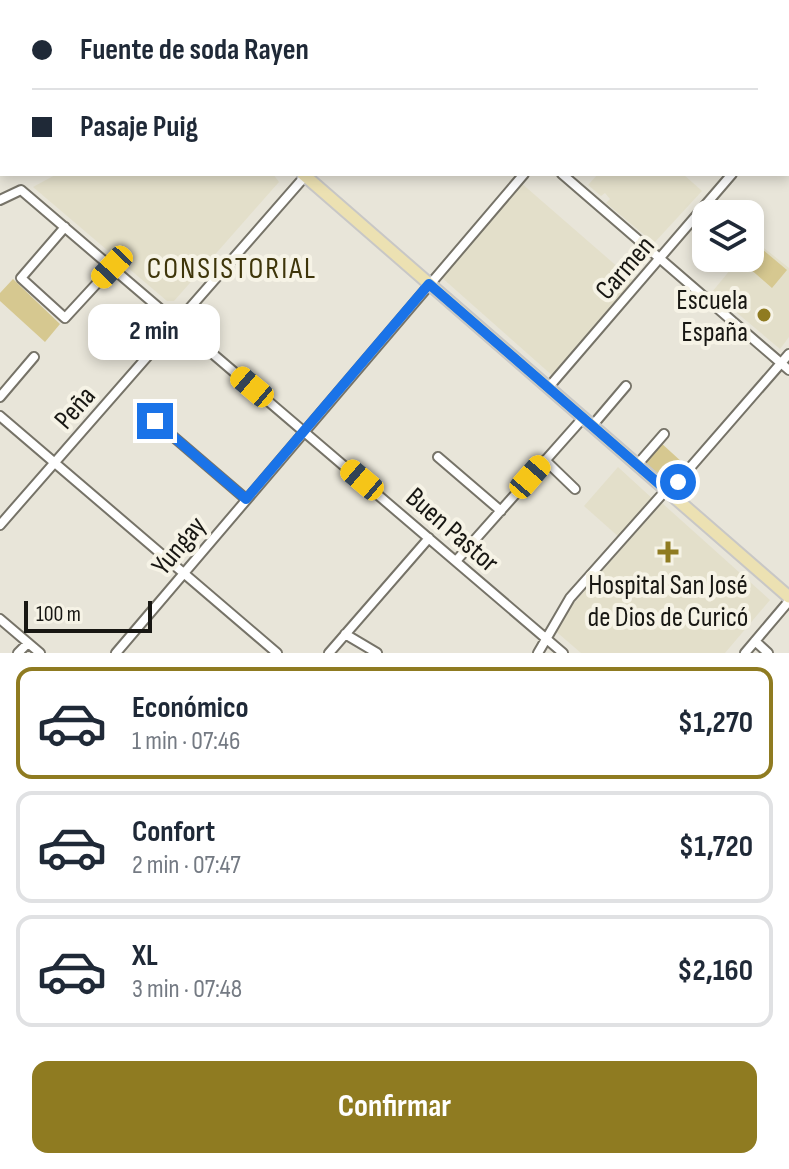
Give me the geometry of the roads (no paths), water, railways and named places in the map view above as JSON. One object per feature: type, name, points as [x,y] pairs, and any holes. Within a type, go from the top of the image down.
[{"type":"main road","points":[[306,176],[789,599]]},
{"type":"street","name":"Peña","points":[[0,525],[304,176]]},
{"type":"street","name":"Yungay","points":[[116,653],[522,176]]},
{"type":"street","points":[[564,176],[789,370]]},
{"type":"street","name":"Carmen","points":[[548,388],[730,176]]},
{"type":"street","name":"Buen Pastor","points":[[0,200],[21,190],[563,653]]},
{"type":"street","points":[[65,227],[21,278],[65,318],[112,267]]},
{"type":"street","points":[[538,653],[570,598],[666,490],[675,485],[789,354]]},
{"type":"street","points":[[0,397],[34,357]]},
{"type":"street","points":[[456,561],[545,460],[626,386]]},
{"type":"street","points":[[0,416],[277,653]]},
{"type":"street","points":[[155,421],[246,499]]},
{"type":"street","points":[[637,465],[664,434]]},
{"type":"street","points":[[438,457],[501,511]]},
{"type":"street","points":[[545,460],[575,489]]},
{"type":"street","points":[[329,653],[429,538]]},
{"type":"street","points":[[745,653],[789,599]]},
{"type":"street","points":[[0,619],[40,653]]},
{"type":"street","points":[[345,634],[377,653]]},
{"type":"street","points":[[755,641],[768,653]]},
{"type":"street","points":[[18,653],[28,643]]},
{"type":"place","name":"Escuela España","points":[[764,315]]},
{"type":"place","name":"Hospital San José de Dios de Curicó","points":[[668,552]]},
{"type":"district","name":"CONSISTORIAL","points":[[232,268]]}]
